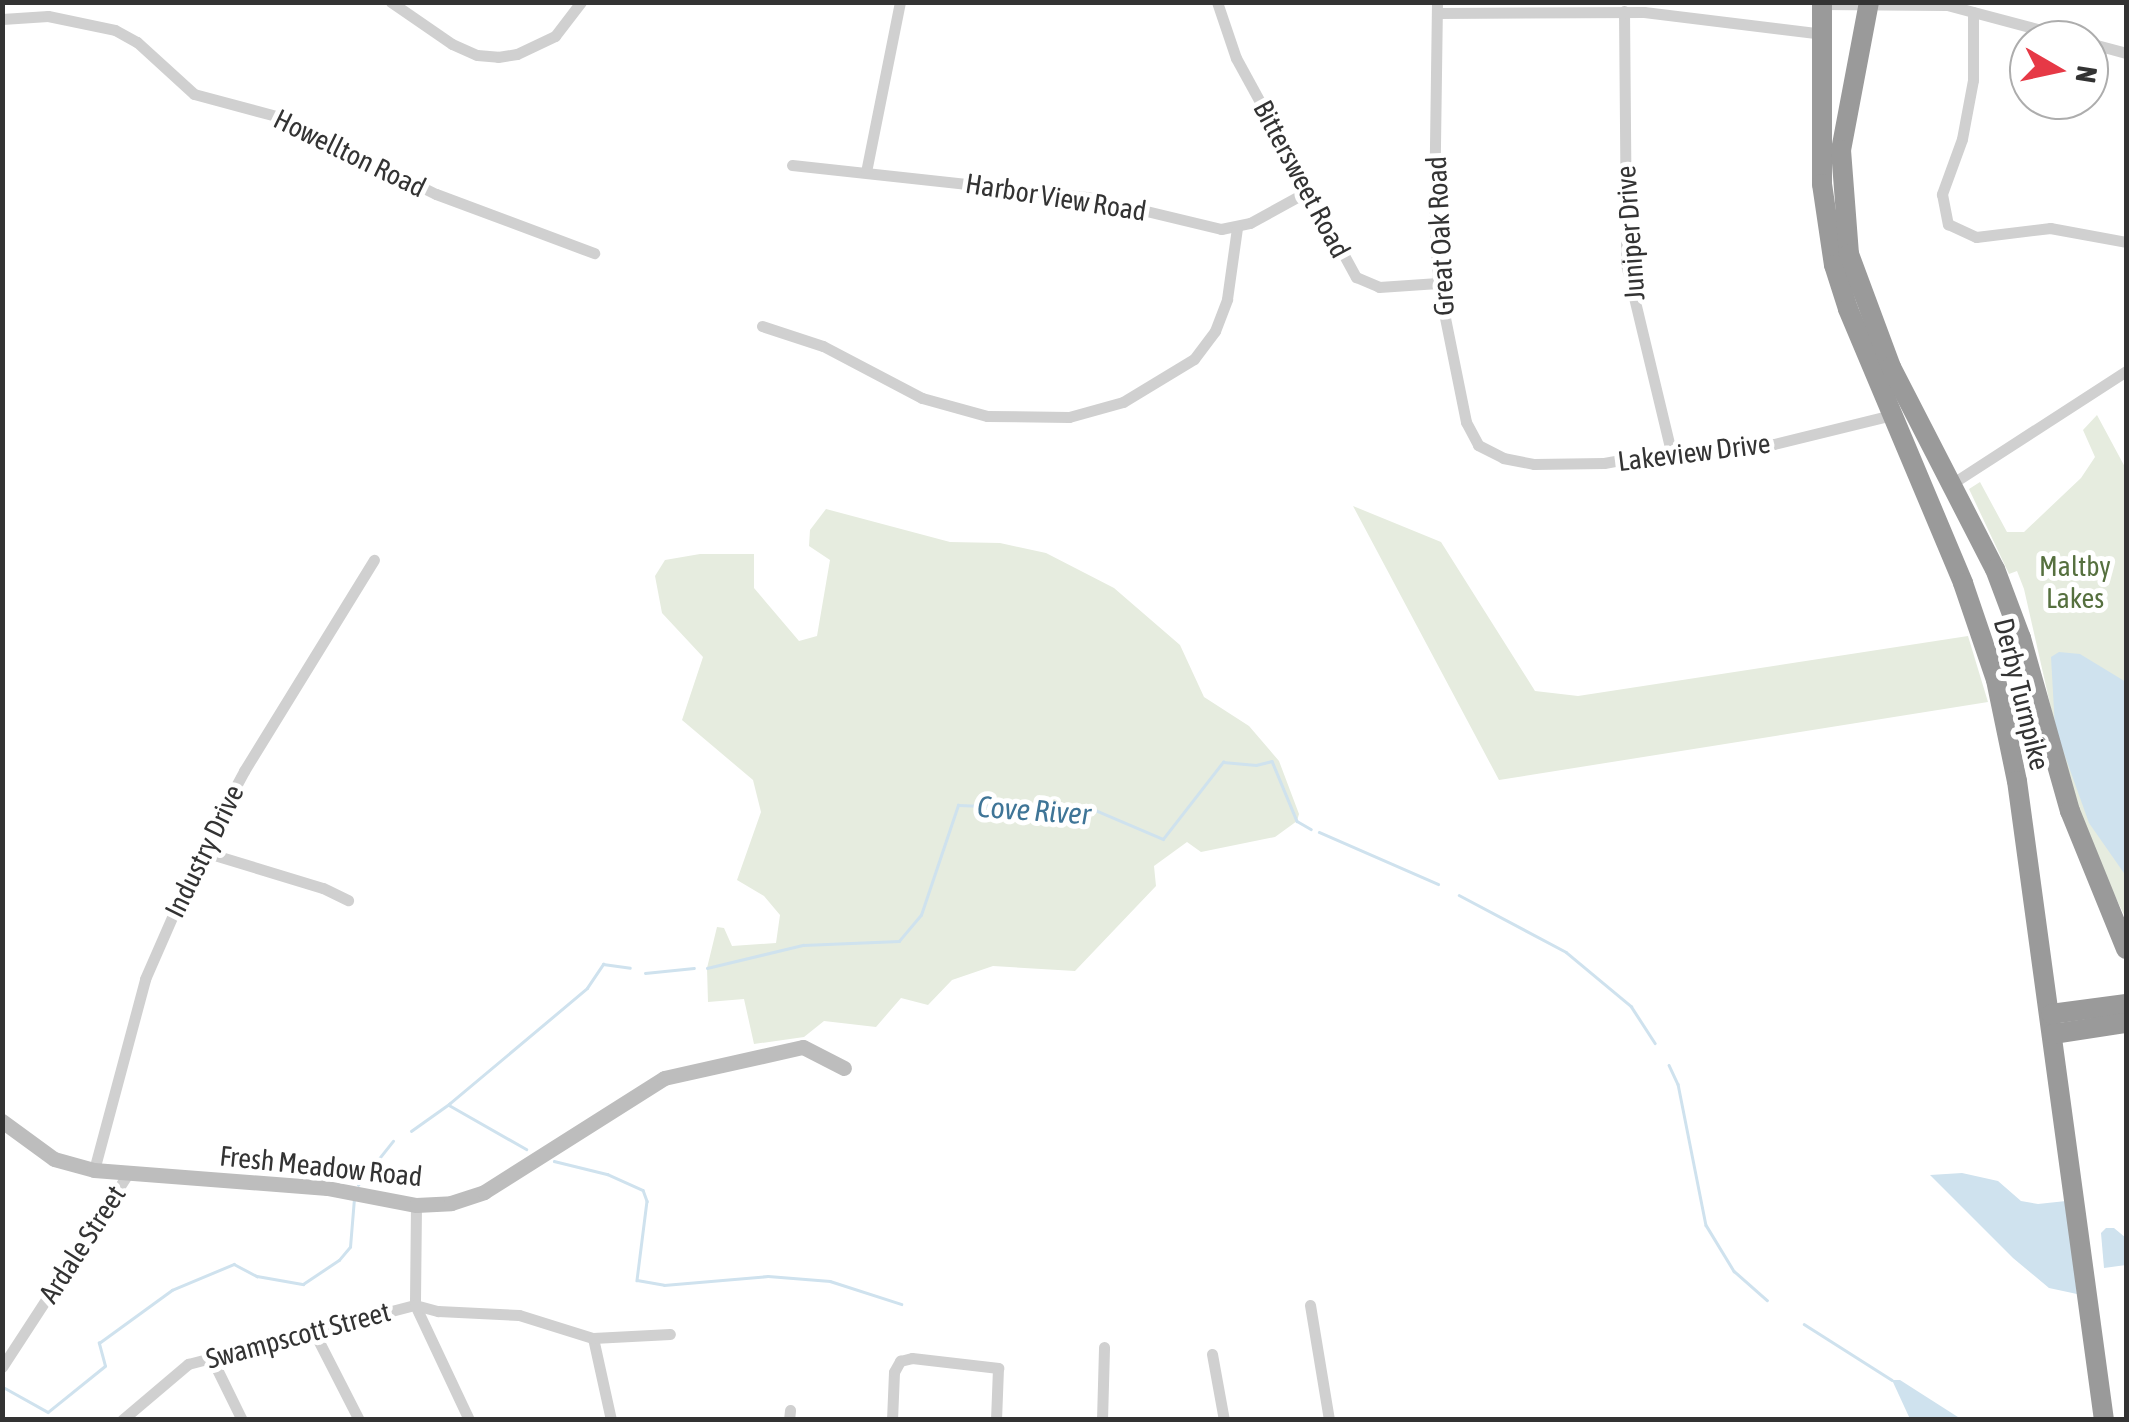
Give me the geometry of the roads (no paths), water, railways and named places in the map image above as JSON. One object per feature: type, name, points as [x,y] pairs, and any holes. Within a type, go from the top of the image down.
[{"type":"highway","name":"Derby Turnpike","points":[[1822,3],[1822,184],[1834,265],[1892,415],[1964,583],[1996,680],[2023,816],[2104,1420]]},
{"type":"highway","name":"Derby Turnpike","points":[[1869,3],[1842,150],[1848,254],[1891,367],[1954,483],[1995,570],[2021,638],[2070,812],[2126,949]]},
{"type":"highway","points":[[2052,1024],[2126,1004]]},
{"type":"highway","points":[[2052,1024],[2126,1023]]},
{"type":"street","points":[[46,2],[48,16]]},
{"type":"street","points":[[391,2],[452,44],[498,57],[517,54],[554,36],[581,2]]},
{"type":"street","points":[[866,172],[900,2]]},
{"type":"street","name":"Bittersweet Road","points":[[1217,2],[1236,58],[1360,282],[1387,288],[1438,282]]},
{"type":"street","name":"Derby Turnpike","points":[[1822,3],[1869,3]]},
{"type":"street","points":[[1869,3],[1936,3],[2009,22]]},
{"type":"street","points":[[1438,8],[1624,11],[1822,34]]},
{"type":"street","name":"Great Oak Road","points":[[1438,8],[1434,213],[1438,282],[1468,429],[1478,445],[1494,454]]},
{"type":"street","name":"Juniper Drive","points":[[1624,11],[1626,264],[1671,451]]},
{"type":"street","points":[[1973,12],[1973,80],[1962,138],[1942,194],[1948,224],[1976,237],[2050,228],[2126,242]]},
{"type":"street","name":"Howellton Road","points":[[2,19],[48,16],[115,30],[137,42],[194,94],[280,117],[436,194],[594,252]]},
{"type":"street","name":"Harbor View Road","points":[[792,165],[1088,197],[1221,229],[1237,228]]},
{"type":"street","points":[[762,326],[823,346],[922,398],[988,416],[1069,417],[1123,402],[1194,359],[1214,330],[1227,299],[1237,228],[1310,190]]},
{"type":"street","points":[[1954,483],[2126,370]]},
{"type":"street","name":"Lakeview Drive","points":[[1494,454],[1534,464],[1568,464],[1774,444],[1892,415]]},
{"type":"street","name":"Industry Drive","points":[[94,1170],[145,979],[201,851],[234,786],[374,560]]},
{"type":"street","points":[[201,851],[348,900]]},
{"type":"street","name":"Fresh Meadow Road","points":[[2,1121],[54,1160],[94,1170],[328,1188],[416,1205],[450,1203],[484,1192],[664,1078],[802,1047],[844,1068]]},
{"type":"street","name":"Ardale Street","points":[[2,1367],[129,1172]]},
{"type":"street","points":[[416,1205],[415,1305],[469,1420]]},
{"type":"street","points":[[1310,1304],[1329,1420]]},
{"type":"street","name":"Swampscott Street","points":[[126,1418],[188,1364],[415,1305],[438,1311],[519,1315],[593,1338],[670,1334]]},
{"type":"street","points":[[314,1330],[359,1420]]},
{"type":"street","points":[[593,1338],[612,1420]]},
{"type":"street","points":[[1102,1420],[1104,1347]]},
{"type":"street","points":[[1212,1354],[1224,1420]]},
{"type":"street","points":[[211,1357],[242,1420]]},
{"type":"street","points":[[892,1420],[894,1372],[900,1361],[912,1358],[998,1368],[996,1420]]},
{"type":"water","points":[[2059,652],[2080,654],[2126,682],[2126,876],[2089,823],[2055,728],[2051,657]]},
{"type":"water","points":[[1962,1173],[1998,1181],[2021,1201],[2066,1201],[2077,1294],[2049,1288],[2013,1258],[1930,1175]]},
{"type":"water","points":[[2114,1228],[2126,1238],[2126,1265],[2104,1268],[2101,1233]]},
{"type":"water","points":[[1892,1380],[1900,1380],[1961,1419],[1910,1419]]},
{"type":"waterway","name":"Cove River","points":[[707,968],[803,945],[899,941],[921,915],[958,805],[1095,810],[1163,839],[1223,762],[1256,765],[1272,761],[1297,821],[1311,829]]},
{"type":"waterway","name":"Cove River","points":[[1319,832],[1438,884]]},
{"type":"waterway","name":"Cove River","points":[[1459,895],[1566,952],[1631,1006],[1655,1043]]},
{"type":"waterway","name":"Cove River","points":[[411,1131],[449,1104],[587,988],[603,964],[630,968]]},
{"type":"waterway","name":"Cove River","points":[[645,973],[694,968]]},
{"type":"waterway","name":"Cove River","points":[[1669,1065],[1678,1084],[1706,1225],[1734,1271],[1767,1300]]},
{"type":"waterway","points":[[449,1105],[526,1149]]},
{"type":"waterway","name":"Cove River","points":[[358,1185],[393,1141]]},
{"type":"waterway","points":[[554,1161],[607,1174],[643,1190],[647,1201],[637,1280],[664,1285],[768,1276],[830,1281],[901,1304]]},
{"type":"waterway","name":"Cove River","points":[[5,1388],[48,1412],[105,1366],[99,1343],[172,1290],[234,1264],[257,1276],[303,1284],[339,1260],[350,1247],[354,1198]]},
{"type":"waterway","name":"Cove River","points":[[1804,1324],[1892,1380]]},
{"type":"park label","name":"Maltby Lakes","points":[[2075,582]]}]
